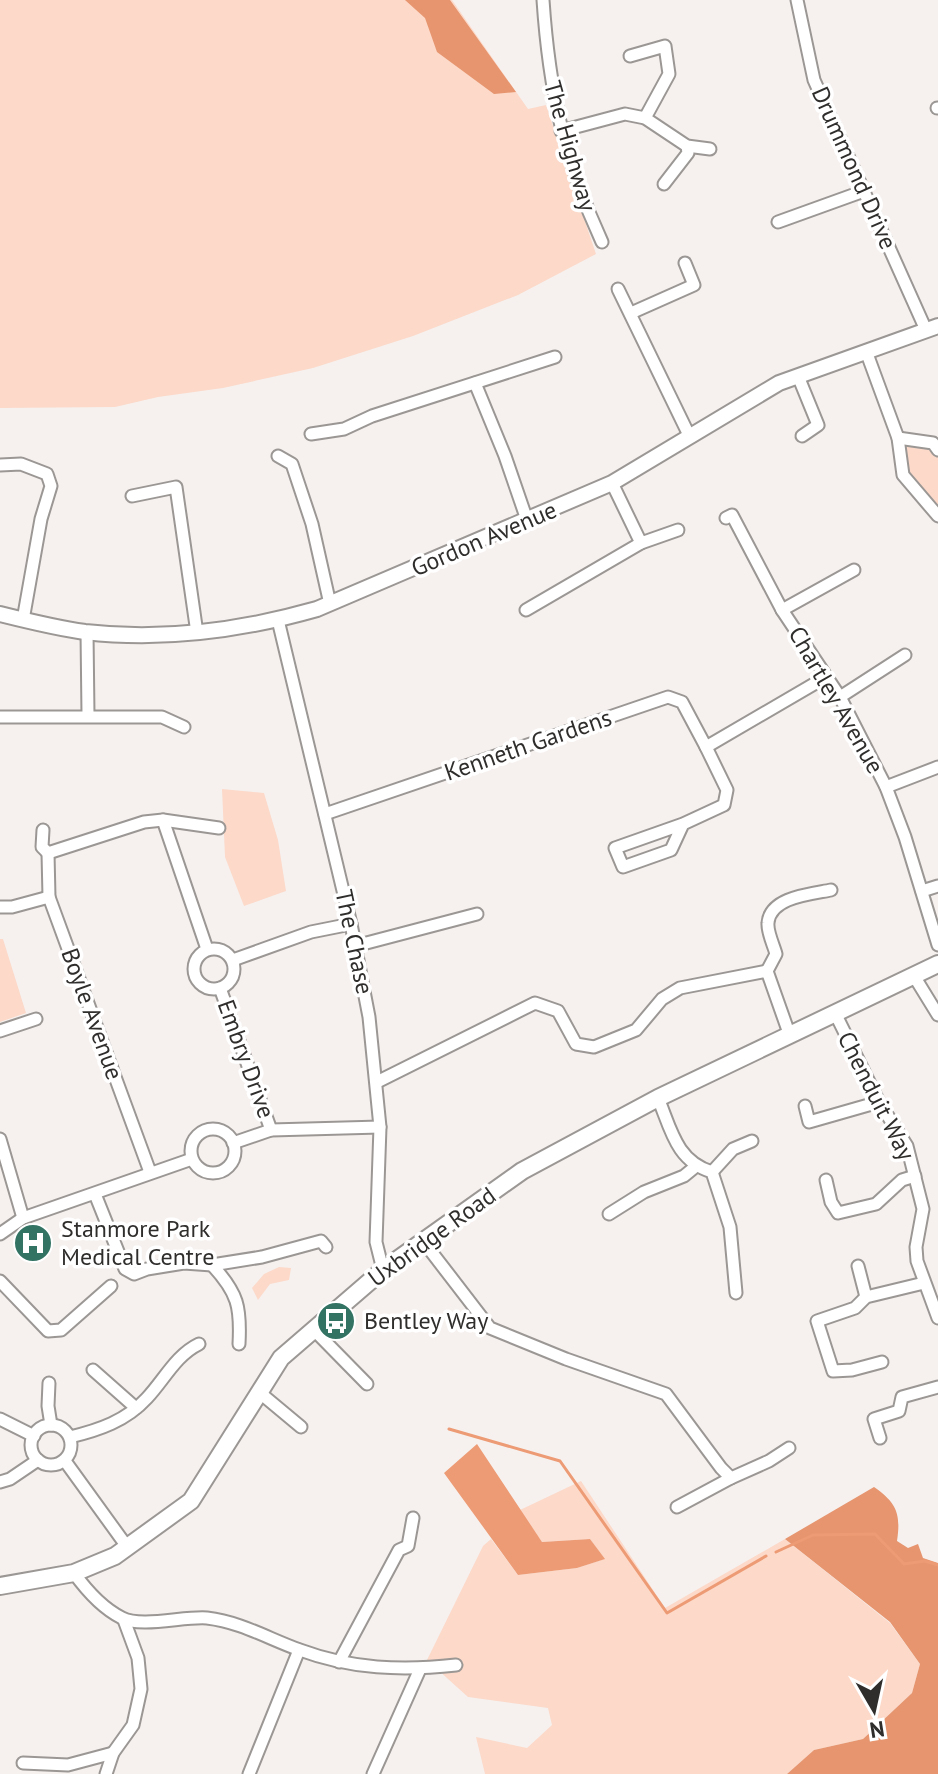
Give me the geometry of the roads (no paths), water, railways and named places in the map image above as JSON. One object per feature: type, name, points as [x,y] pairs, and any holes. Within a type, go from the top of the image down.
[{"type":"main road","name":"Uxbridge Road","points":[[0,1586],[74,1573],[128,1548],[191,1501],[281,1358],[383,1270],[522,1171],[658,1098],[938,964]]},
{"type":"street","name":"The Highway","points":[[543,0],[547,63],[561,131],[588,212],[602,242]]},
{"type":"street","name":"Drummond Drive","points":[[797,0],[814,80],[864,191],[932,328]]},
{"type":"street","points":[[630,56],[665,46],[669,74],[645,118]]},
{"type":"street","points":[[561,131],[625,114],[645,118],[687,146],[710,149]]},
{"type":"street","points":[[664,184],[688,153],[687,146]]},
{"type":"street","points":[[778,222],[864,191]]},
{"type":"street","points":[[631,313],[694,285],[685,263]]},
{"type":"street","points":[[618,289],[687,431],[693,436]]},
{"type":"street","name":"Gordon Avenue","points":[[0,614],[87,632],[139,635],[197,633],[278,620],[330,604],[612,483],[779,383],[932,328]]},
{"type":"street","points":[[866,351],[898,438],[903,475],[938,516]]},
{"type":"street","points":[[311,434],[344,429],[372,416],[555,357]]},
{"type":"street","points":[[798,376],[818,425],[802,436]]},
{"type":"street","points":[[475,383],[527,520]]},
{"type":"street","points":[[898,438],[933,443],[938,450]]},
{"type":"street","points":[[278,456],[292,464],[312,524],[330,604]]},
{"type":"street","points":[[0,465],[21,464],[47,474],[51,486],[41,519],[23,620]]},
{"type":"street","points":[[612,483],[641,543]]},
{"type":"street","points":[[132,496],[176,487],[197,633]]},
{"type":"street","name":"Chartley Avenue","points":[[726,518],[732,515],[782,610],[840,697],[886,787],[938,945]]},
{"type":"street","points":[[526,610],[641,543],[678,530]]},
{"type":"street","points":[[782,610],[854,570]]},
{"type":"street","name":"The Chase","points":[[278,620],[351,924],[369,1017],[380,1127],[376,1242],[383,1270]]},
{"type":"street","points":[[87,632],[88,715]]},
{"type":"street","points":[[840,697],[905,655]]},
{"type":"street","points":[[706,747],[826,677]]},
{"type":"street","name":"Kenneth Gardens","points":[[325,814],[668,697],[682,702],[727,790],[724,805],[683,824]]},
{"type":"street","points":[[0,717],[162,717],[184,727]]},
{"type":"street","points":[[886,787],[938,767]]},
{"type":"street","points":[[163,820],[207,949]]},
{"type":"street","points":[[48,853],[144,822],[163,820],[219,828]]},
{"type":"street","points":[[683,824],[671,850],[623,867],[615,848],[683,824]]},
{"type":"street","name":"Boyle Avenue","points":[[43,830],[42,847],[48,853],[49,897],[150,1172]]},
{"type":"street","points":[[922,891],[938,886]]},
{"type":"street","points":[[790,1036],[767,971],[776,954],[768,923],[775,907],[796,897],[831,890]]},
{"type":"street","points":[[0,907],[49,897]]},
{"type":"street","points":[[355,946],[477,914]]},
{"type":"street","points":[[233,960],[311,932],[351,924]]},
{"type":"street","points":[[207,949],[221,949],[233,960],[233,976],[220,988],[206,987],[195,977],[194,963],[207,949]]},
{"type":"street","points":[[377,1082],[535,1003],[558,1011],[576,1044],[594,1047],[636,1030],[662,999],[680,988],[767,971]]},
{"type":"street","points":[[914,976],[938,1015]]},
{"type":"street","name":"Embry Drive","points":[[220,988],[271,1130]]},
{"type":"street","name":"Chenduit Way","points":[[835,1013],[879,1102],[907,1146],[923,1209],[916,1247],[917,1261],[938,1318]]},
{"type":"street","points":[[0,1031],[36,1019]]},
{"type":"street","points":[[658,1098],[679,1149],[695,1167],[712,1172]]},
{"type":"street","points":[[805,1106],[809,1122],[879,1102]]},
{"type":"street","points":[[233,1143],[271,1130],[380,1127]]},
{"type":"street","points":[[205,1131],[220,1131],[233,1143],[233,1158],[221,1171],[207,1172],[192,1159],[192,1144],[205,1131]]},
{"type":"street","points":[[0,1139],[23,1218]]},
{"type":"street","points":[[712,1172],[733,1149],[752,1141]]},
{"type":"street","points":[[0,1234],[23,1218],[192,1159]]},
{"type":"street","points":[[609,1214],[644,1192],[684,1176],[695,1167]]},
{"type":"street","points":[[712,1172],[730,1227],[736,1293]]},
{"type":"street","points":[[826,1180],[831,1202],[838,1213],[876,1204],[902,1180],[915,1176]]},
{"type":"street","points":[[95,1194],[125,1269],[134,1274],[184,1263],[212,1265],[262,1257],[321,1241],[326,1247]]},
{"type":"street","points":[[423,1241],[490,1328],[666,1394],[731,1478]]},
{"type":"street","points":[[212,1265],[226,1280],[238,1304],[241,1313],[239,1344]]},
{"type":"street","points":[[858,1266],[866,1297]]},
{"type":"street","points":[[0,1281],[48,1331],[61,1330],[111,1286]]},
{"type":"street","points":[[882,1362],[852,1370],[833,1371],[817,1321],[855,1308],[866,1297],[924,1283]]},
{"type":"street","points":[[313,1329],[367,1384]]},
{"type":"street","points":[[70,1437],[102,1429],[136,1408],[187,1350],[199,1344]]},
{"type":"street","points":[[93,1370],[136,1408]]},
{"type":"street","points":[[49,1383],[51,1425]]},
{"type":"street","points":[[880,1438],[874,1419],[899,1411],[902,1397],[938,1387]]},
{"type":"street","points":[[259,1392],[301,1427]]},
{"type":"street","points":[[0,1419],[34,1436]]},
{"type":"street","points":[[44,1426],[64,1429],[70,1437],[72,1448],[65,1461],[52,1466],[38,1460],[32,1451],[34,1436],[44,1426]]},
{"type":"street","points":[[677,1507],[789,1448]]},
{"type":"street","points":[[0,1482],[10,1479],[38,1460]]},
{"type":"street","points":[[65,1461],[128,1548]]},
{"type":"street","points":[[339,1662],[399,1550],[408,1546],[413,1518]]},
{"type":"street","points":[[74,1573],[90,1595],[124,1620],[138,1658],[141,1689],[133,1725],[113,1753],[106,1774]]},
{"type":"street","points":[[124,1620],[206,1618],[246,1627],[299,1650],[363,1667],[420,1669],[456,1665]]},
{"type":"street","points":[[249,1774],[299,1650]]},
{"type":"street","points":[[373,1774],[420,1669]]},
{"type":"street","points":[[23,1763],[68,1765],[113,1753]]},
{"type":"waterway","points":[[449,1429],[560,1461],[667,1613],[766,1556]]},
{"type":"waterway","points":[[776,1552],[813,1535],[875,1534],[904,1564],[925,1561],[938,1565]]},
{"type":"place","name":"Stanmore Park Medical Centre","points":[[33,1243]]},
{"type":"place","name":"Bentley Way","points":[[336,1321]]}]
